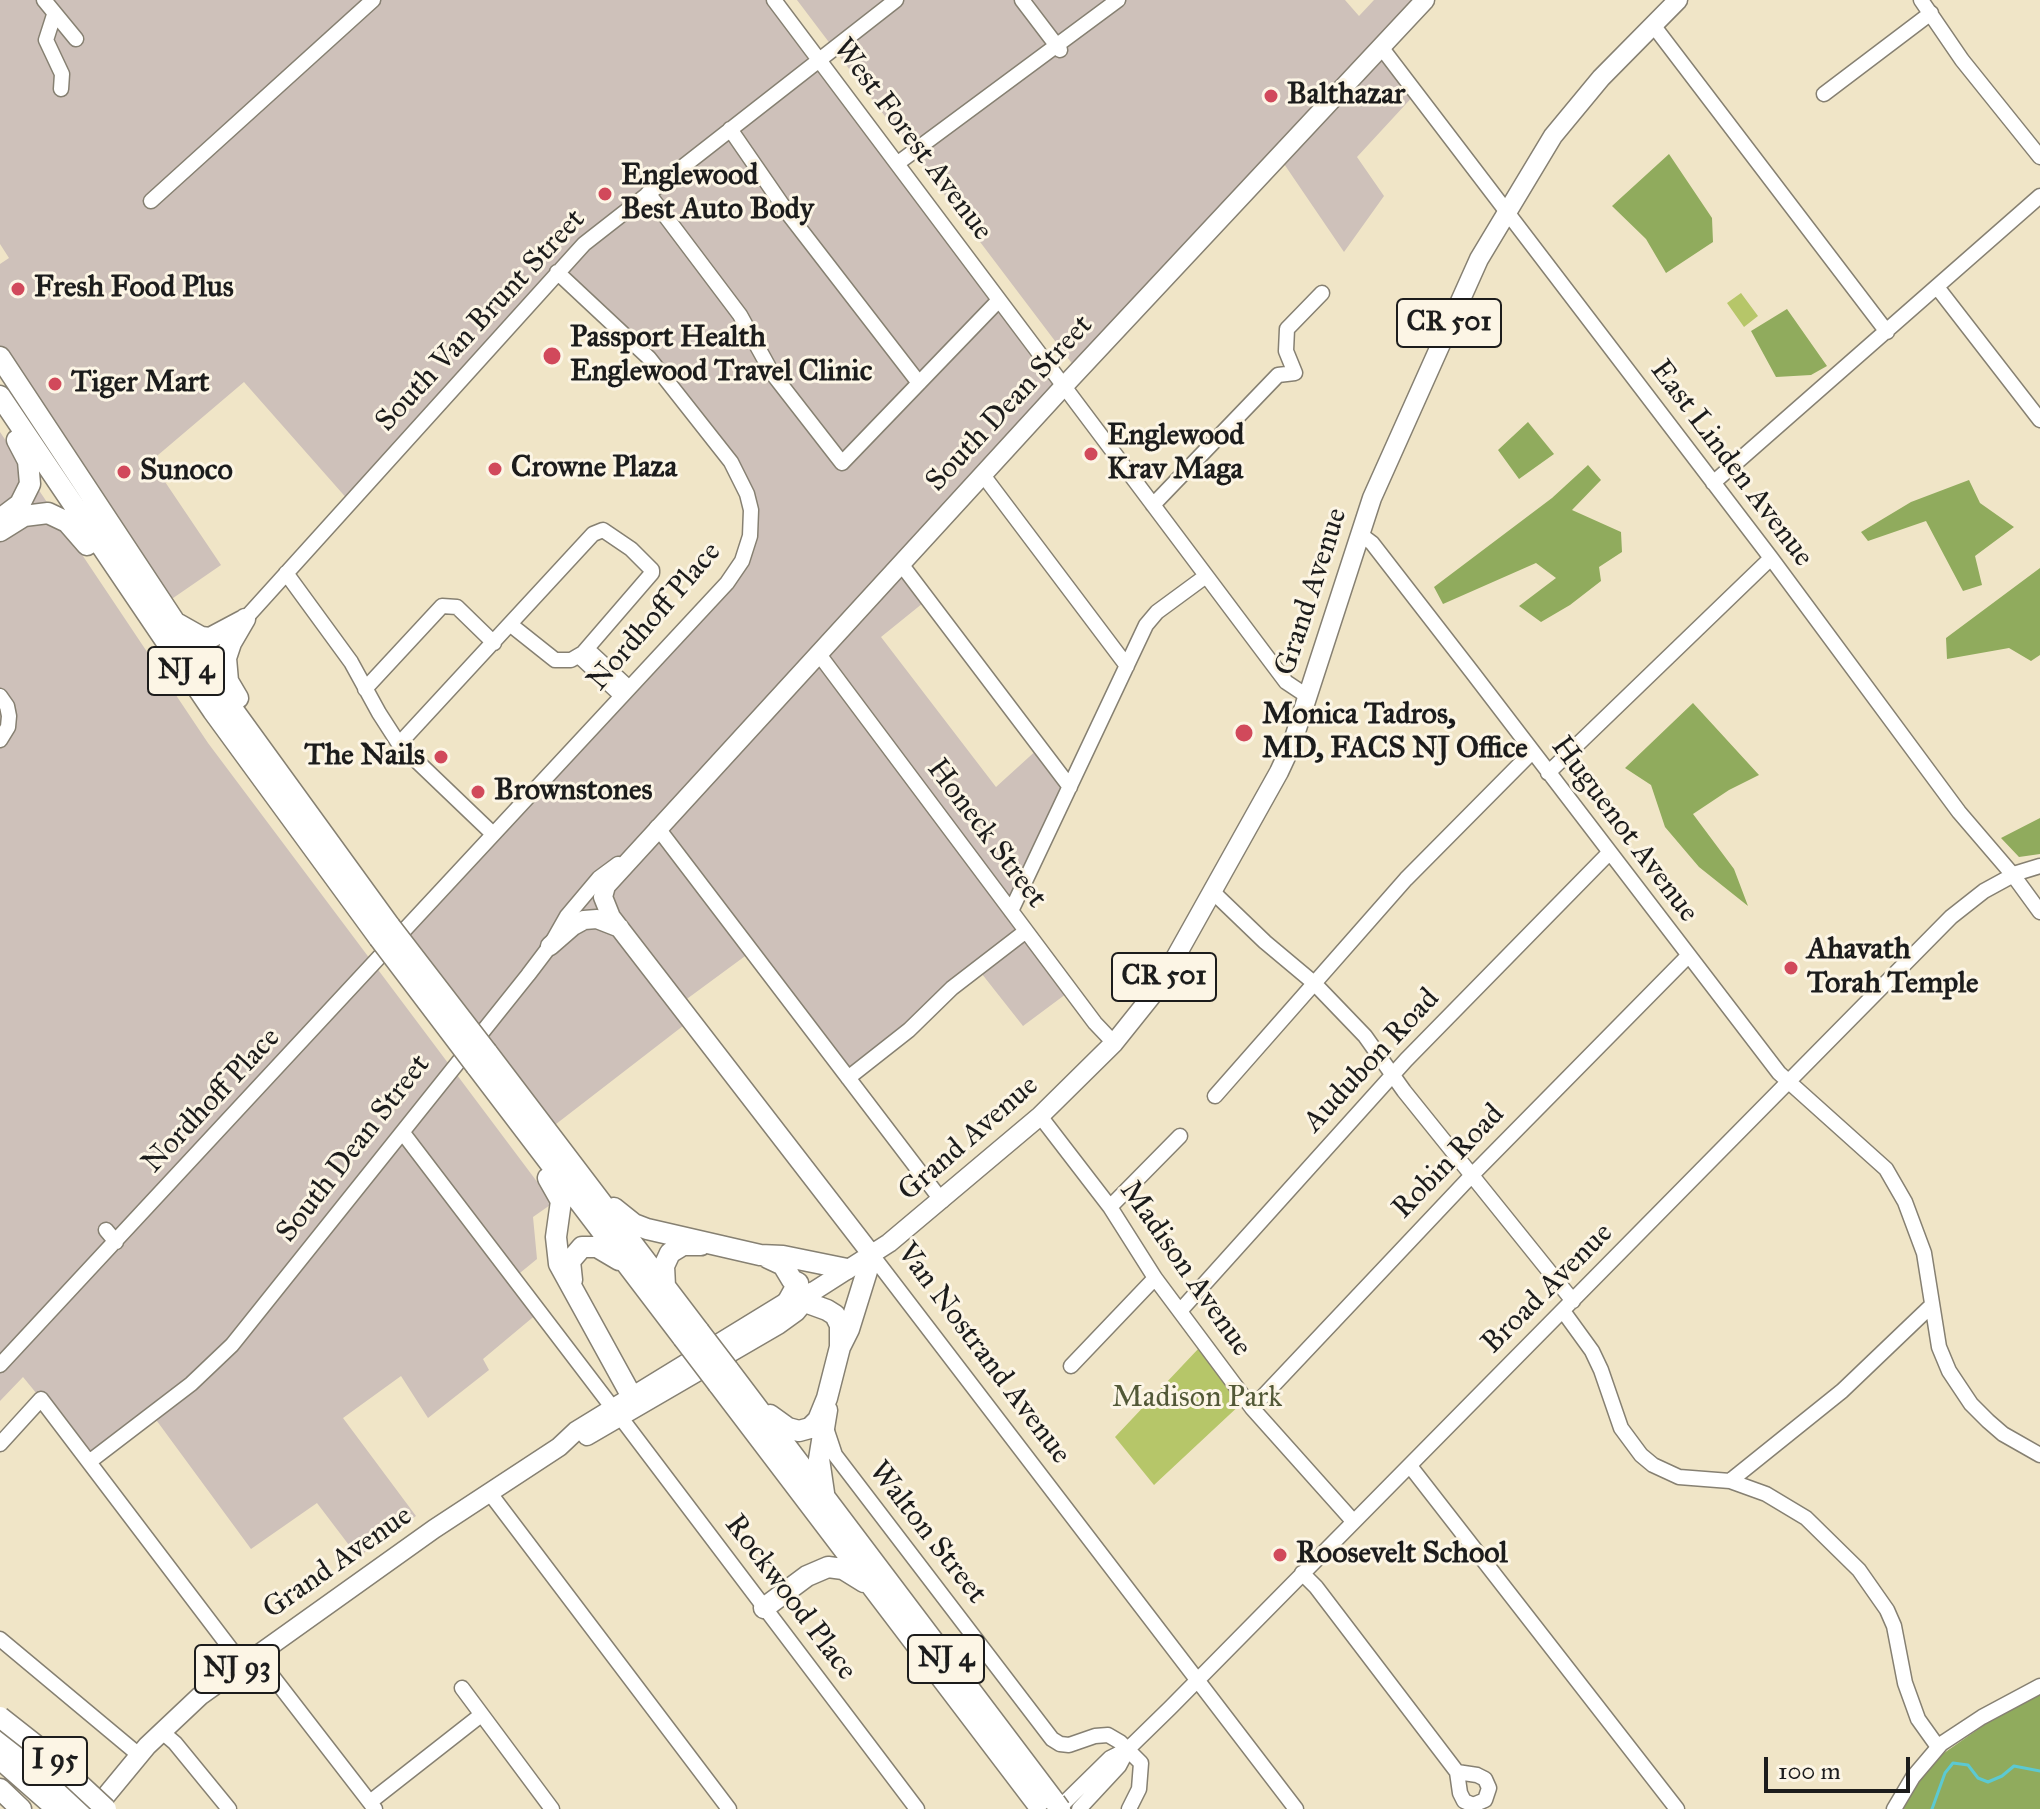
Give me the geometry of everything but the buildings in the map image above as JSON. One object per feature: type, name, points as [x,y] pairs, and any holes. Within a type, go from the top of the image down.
[{"type":"highway","name":"NJ 4","points":[[0,357],[173,621],[385,932]]},
{"type":"highway","name":"NJ 4","points":[[1,397],[253,768],[385,932],[481,1059],[593,1192],[665,1286],[691,1334]]},
{"type":"highway","points":[[0,519],[20,504],[31,480],[28,461],[15,437],[1,397]]},
{"type":"highway","points":[[0,531],[29,515],[43,513],[57,516],[70,525],[130,588]]},
{"type":"highway","points":[[173,621],[197,635],[210,638],[245,619]]},
{"type":"highway","points":[[245,619],[227,653],[227,675],[231,687],[255,724],[270,762]]},
{"type":"highway","name":"NJ 4","points":[[481,1059],[521,1124],[628,1266],[691,1334],[723,1376],[826,1526],[874,1589],[1054,1807]]},
{"type":"highway","points":[[521,1124],[561,1201],[556,1237],[557,1254],[564,1275],[631,1395]]},
{"type":"highway","points":[[593,1192],[641,1227],[760,1255],[783,1256],[847,1269]]},
{"type":"highway","points":[[665,1286],[664,1266],[673,1250],[687,1244],[717,1246]]},
{"type":"highway","points":[[574,1288],[570,1261],[582,1247],[597,1247],[628,1266]]},
{"type":"highway","points":[[760,1255],[783,1265],[792,1280],[798,1283],[802,1298],[835,1315],[840,1325],[840,1347]]},
{"type":"highway","points":[[826,1498],[819,1466],[827,1398],[840,1347],[849,1329],[872,1255]]},
{"type":"highway","name":"NJ 4","points":[[723,1376],[754,1403],[1054,1807]]},
{"type":"highway","points":[[754,1403],[785,1426],[799,1431],[813,1425],[827,1398]]},
{"type":"highway","points":[[807,1576],[826,1552],[826,1526]]},
{"type":"highway","points":[[764,1608],[807,1576],[824,1568],[839,1567],[874,1589]]},
{"type":"highway","name":"I 95","points":[[0,1717],[47,1754],[106,1809]]},
{"type":"highway","name":"I 95","points":[[0,1741],[78,1809]]},
{"type":"highway","name":"I 95","points":[[0,1759],[57,1809]]},
{"type":"highway","name":"I 95","points":[[0,1789],[21,1809]]},
{"type":"main road","name":"South Dean Street","points":[[603,892],[657,827],[1425,0]]},
{"type":"main road","name":"Grand Avenue","points":[[616,1413],[631,1395],[872,1255],[942,1201],[1040,1116],[1114,1043],[1154,993],[1214,893],[1283,764],[1376,489],[1456,307],[1507,211],[1561,125],[1601,78],[1678,0]]},
{"type":"main road","name":"Van Nostrand Avenue","points":[[603,892],[607,909],[620,928],[872,1255]]},
{"type":"main road","points":[[550,946],[584,920],[597,919],[620,928]]},
{"type":"main road","name":"Grand Avenue","points":[[95,1809],[161,1731],[250,1660],[489,1492],[559,1447],[576,1431],[616,1413],[778,1325],[796,1312],[802,1298]]},
{"type":"street","points":[[44,0],[76,39]]},
{"type":"street","points":[[151,201],[373,0]]},
{"type":"street","name":"West Forest Avenue","points":[[774,0],[1286,682],[1307,696]]},
{"type":"street","name":"South Van Brunt Street","points":[[245,619],[595,233],[896,0]]},
{"type":"street","points":[[1022,0],[1058,48]]},
{"type":"street","points":[[898,163],[1058,48],[1118,0]]},
{"type":"street","points":[[1921,0],[1962,60],[2040,157]]},
{"type":"street","points":[[1824,94],[1931,13]]},
{"type":"street","points":[[54,15],[46,40],[62,74],[61,89]]},
{"type":"street","points":[[1653,25],[1887,332]]},
{"type":"street","name":"East Linden Avenue","points":[[1381,47],[1771,558],[1959,812],[2040,912]]},
{"type":"street","points":[[730,129],[790,216],[919,383]]},
{"type":"street","points":[[648,193],[740,315],[772,373],[842,463],[919,383],[1003,306]]},
{"type":"street","points":[[1713,483],[2040,196]]},
{"type":"street","name":"Nordhoff Place","points":[[3,1355],[116,1242],[734,575],[748,545],[751,510],[747,494],[731,462],[665,376],[630,338],[557,272]]},
{"type":"street","points":[[1937,287],[2040,420]]},
{"type":"street","points":[[1153,505],[1278,375],[1295,373],[1286,351],[1287,329],[1322,293]]},
{"type":"street","points":[[983,475],[1127,666]]},
{"type":"street","points":[[399,744],[593,534],[603,530],[631,549],[652,573],[583,652],[571,660],[555,660],[511,625]]},
{"type":"street","name":"Huguenot Avenue","points":[[1360,534],[1381,555],[1789,1083],[1875,1157],[1897,1184],[1924,1253],[1939,1347],[1949,1371],[1971,1404],[2003,1434],[2040,1455]]},
{"type":"street","points":[[1548,773],[1771,558]]},
{"type":"street","points":[[901,564],[1070,787]]},
{"type":"street","points":[[286,573],[351,662],[399,744],[493,834]]},
{"type":"street","points":[[1011,911],[1153,616],[1206,576]]},
{"type":"street","points":[[365,689],[442,606],[457,607],[494,643]]},
{"type":"street","points":[[583,652],[626,692]]},
{"type":"street","name":"Honeck Street","points":[[818,653],[1095,1023],[1114,1043]]},
{"type":"street","points":[[0,696],[9,713],[8,727],[0,740]]},
{"type":"street","points":[[1215,1096],[1406,879],[1532,752]]},
{"type":"street","points":[[657,827],[942,1201]]},
{"type":"street","name":"South Dean Street","points":[[89,1462],[191,1384],[232,1345],[550,946],[567,916],[599,878],[639,848]]},
{"type":"street","name":"Audubon Road","points":[[1180,1311],[1393,1075],[1609,853]]},
{"type":"street","name":"Broad Avenue","points":[[1079,1809],[1119,1766],[1128,1749],[1951,917],[1977,895],[2013,875],[2040,866]]},
{"type":"street","points":[[1214,893],[1314,983],[1365,1036],[1473,1174],[1568,1306],[1601,1370],[1621,1428],[1641,1455],[1653,1465],[1679,1477],[1730,1481],[1766,1494],[1806,1518],[1859,1570],[1887,1610],[1894,1626],[1905,1683],[1918,1719],[1938,1747]]},
{"type":"street","points":[[848,1078],[900,1037],[952,988],[1026,931]]},
{"type":"street","name":"Robin Road","points":[[1252,1408],[1473,1174],[1688,956]]},
{"type":"street","name":"Madison Avenue","points":[[1040,1116],[1110,1207],[1155,1278],[1252,1408],[1353,1521]]},
{"type":"street","name":"Rockwood Place","points":[[403,1133],[917,1809]]},
{"type":"street","points":[[1110,1207],[1180,1136]]},
{"type":"street","points":[[106,1230],[116,1242]]},
{"type":"street","name":"Van Nostrand Avenue","points":[[872,1255],[1296,1809]]},
{"type":"street","points":[[1071,1366],[1155,1278]]},
{"type":"street","points":[[1730,1481],[1842,1391],[1932,1305]]},
{"type":"street","points":[[0,1444],[41,1399],[250,1660],[372,1806],[481,1715]]},
{"type":"street","name":"Walton Street","points":[[826,1423],[829,1443],[835,1455],[1052,1739],[1069,1745],[1108,1735],[1128,1749]]},
{"type":"street","points":[[1410,1466],[1677,1809]]},
{"type":"street","points":[[489,1492],[729,1809]]},
{"type":"street","points":[[1302,1573],[1316,1587],[1457,1772]]},
{"type":"street","points":[[0,1639],[139,1755]]},
{"type":"street","points":[[1894,1809],[1913,1777],[1938,1747],[1973,1722],[2040,1686]]},
{"type":"street","points":[[462,1688],[552,1809]]},
{"type":"street","points":[[161,1731],[175,1743],[229,1809]]},
{"type":"street","points":[[1128,1749],[1141,1763],[1139,1789],[1129,1809]]},
{"type":"street","name":"Broad Avenue","points":[[1054,1807],[1110,1758],[1128,1749]]},
{"type":"shaded area","points":[[0,0],[774,0],[1064,386],[901,563],[928,599],[881,637],[996,787],[1040,747],[1070,787],[1011,910],[1070,991],[1023,1026],[978,969],[848,1078],[752,951],[680,1004],[692,1019],[547,1131],[399,937],[742,561],[747,494],[665,376],[557,272],[349,501],[244,382],[151,461],[221,565],[163,605],[0,357],[0,264],[9,258],[0,244]]},
{"type":"shaded area","points":[[797,0],[1345,0],[1359,16],[1374,0],[1427,0],[1383,47],[1417,92],[1357,157],[1384,196],[1344,252],[1280,158],[1080,374]]},
{"type":"shaded area","points":[[0,432],[208,743],[553,1203],[533,1217],[537,1259],[515,1277],[538,1313],[483,1359],[489,1370],[428,1418],[401,1376],[343,1418],[416,1516],[358,1557],[317,1503],[251,1549],[154,1417],[92,1461],[23,1377],[0,1401]]},
{"type":"green space","points":[[1669,154],[1712,218],[1713,242],[1666,273],[1646,239],[1612,206]]},
{"type":"green space","points":[[1741,293],[1758,316],[1744,327],[1727,303]]},
{"type":"green space","points":[[1787,309],[1827,366],[1811,375],[1776,377],[1751,331]]},
{"type":"green space","points":[[1528,422],[1554,454],[1519,479],[1498,450]]},
{"type":"green space","points":[[1588,465],[1601,480],[1572,510],[1621,532],[1622,552],[1599,567],[1601,581],[1541,622],[1519,606],[1556,578],[1536,563],[1443,604],[1434,587],[1552,498]]},
{"type":"green space","points":[[1969,480],[1980,503],[2014,527],[1975,556],[1982,585],[1963,591],[1926,521],[1868,541],[1861,532],[1911,502]]},
{"type":"green space","points":[[2040,568],[2040,655],[2031,661],[2009,648],[1947,659],[1946,638]]},
{"type":"green space","points":[[1693,703],[1759,775],[1693,814],[1734,869],[1748,906],[1699,867],[1665,827],[1651,785],[1625,768]]},
{"type":"green space","points":[[2040,818],[2040,854],[2019,857],[2001,838]]},
{"type":"green space","name":"Madison Park","points":[[1199,1348],[1243,1402],[1154,1485],[1115,1437]]},
{"type":"green space","points":[[2040,1686],[2040,1809],[1896,1809],[1934,1760]]},
{"type":"waterway","points":[[1932,1809],[1945,1773],[1953,1763],[1968,1765],[1978,1778],[1988,1782],[2014,1766],[2040,1771]]},
{"type":"place","name":"Balthazar","points":[[1271,96]]},
{"type":"place","name":"Englewood Best Auto Body","points":[[605,194]]},
{"type":"place","name":"Fresh Food Plus","points":[[18,289]]},
{"type":"place","name":"Passport Health Englewood Travel Clinic","points":[[552,356]]},
{"type":"place","name":"Tiger Mart","points":[[55,384]]},
{"type":"place","name":"Englewood Krav Maga","points":[[1091,454]]},
{"type":"place","name":"Crowne Plaza","points":[[495,469]]},
{"type":"place","name":"Sunoco","points":[[124,472]]},
{"type":"place","name":"Monica Tadros, MD, FACS NJ Office","points":[[1244,733]]},
{"type":"place","name":"The Nails","points":[[441,757]]},
{"type":"place","name":"Brownstones","points":[[478,792]]},
{"type":"place","name":"Ahavath Torah Temple","points":[[1791,968]]},
{"type":"place","name":"Roosevelt School","points":[[1280,1555]]}]
